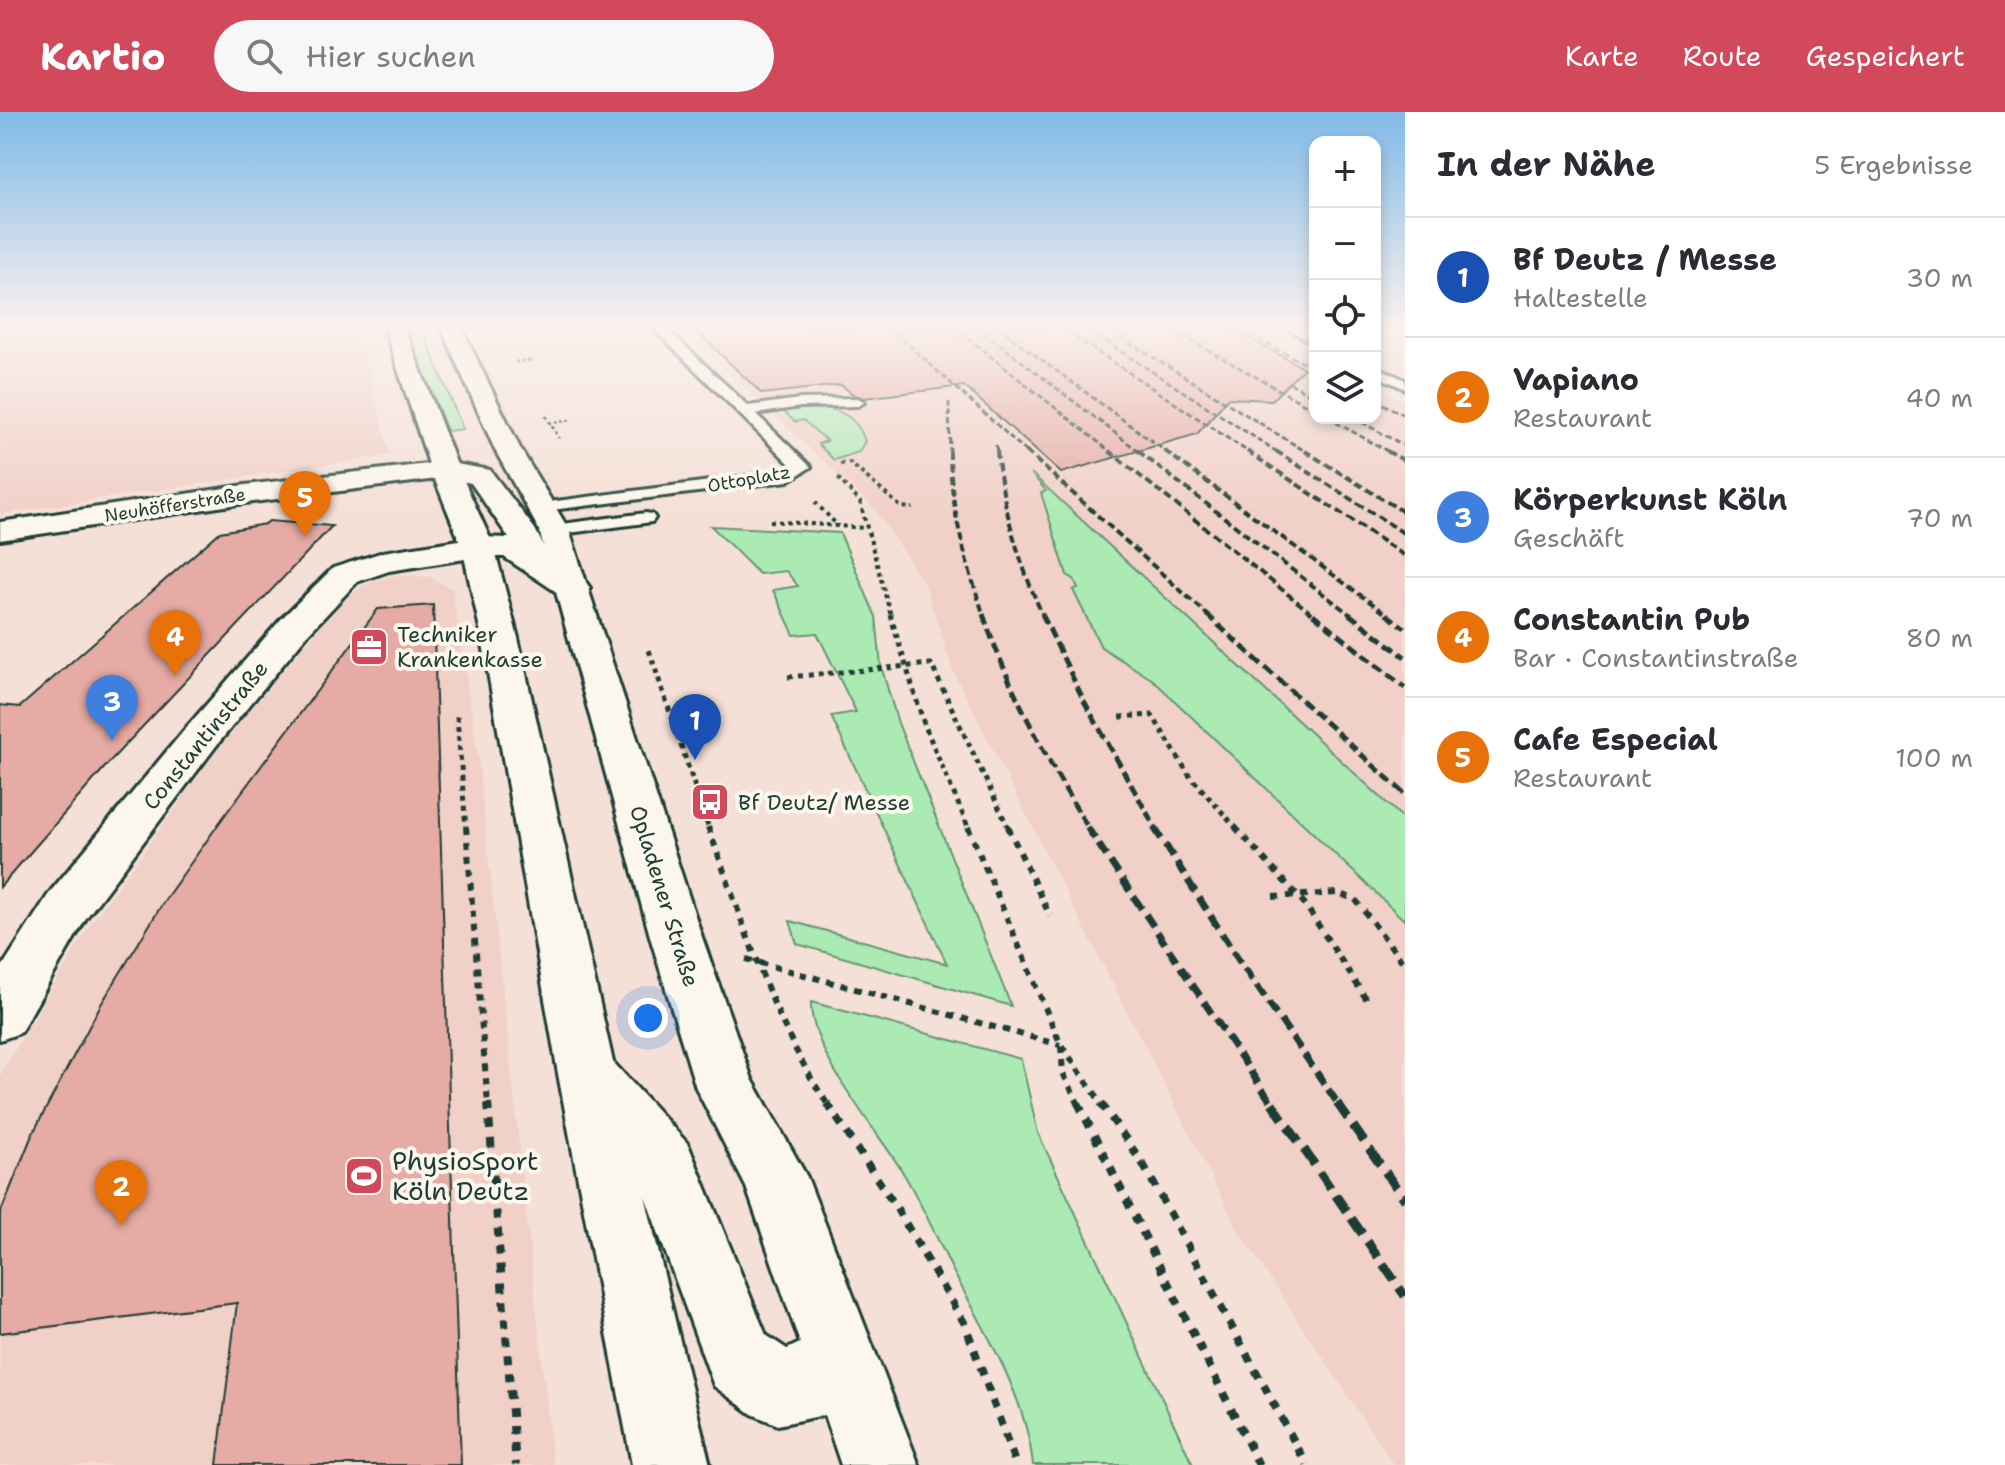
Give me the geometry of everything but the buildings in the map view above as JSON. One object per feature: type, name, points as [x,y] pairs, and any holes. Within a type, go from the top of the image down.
[{"type":"main road","points":[[417,390],[445,470],[478,547],[500,638],[587,1074],[671,1465]]},
{"type":"main road","name":"Opladener Straße","points":[[480,390],[544,534],[573,588],[673,925],[726,1088],[775,1177],[880,1465]]},
{"type":"main road","points":[[445,470],[480,476],[520,529],[544,534]]},
{"type":"main road","name":"Neuhöfferstraße","points":[[0,531],[245,494],[445,470]]},
{"type":"main road","name":"Constantinstraße","points":[[0,1017],[68,905],[201,737],[295,626],[345,575],[383,562],[478,547],[511,548],[544,534]]},
{"type":"main road","points":[[587,1074],[666,1165],[740,1360],[778,1388],[814,1382],[841,1352]]},
{"type":"lane","name":"Ottoplatz","points":[[544,534],[782,477],[803,467],[723,390]]},
{"type":"lane","points":[[744,411],[800,403],[858,402]]},
{"type":"lane","points":[[544,534],[646,518]]},
{"type":"path","points":[[803,467],[850,463],[901,507],[913,508]]},
{"type":"path","points":[[803,467],[836,476],[860,502],[904,666],[924,724],[1061,1045],[1143,1164],[1307,1465]]},
{"type":"path","points":[[788,677],[931,664],[1050,916]]},
{"type":"path","points":[[670,710],[706,821],[758,963],[802,1066],[894,1204],[965,1324],[1016,1465]]},
{"type":"path","points":[[1120,717],[1152,715],[1189,775],[1298,896],[1369,1003]]},
{"type":"path","points":[[460,750],[516,1465]]},
{"type":"path","points":[[1273,897],[1337,893],[1355,899],[1405,965]]},
{"type":"path","points":[[758,963],[1061,1045]]},
{"type":"path","points":[[1061,1045],[1063,1073],[1259,1465]]},
{"type":"shaded area","points":[[0,390],[373,390],[390,455],[0,514]]},
{"type":"shaded area","points":[[747,390],[1309,390],[1309,424],[1381,424],[1381,390],[1405,401],[1405,1465],[1394,1465],[1239,1231],[953,671],[926,587],[876,510]]},
{"type":"shaded area","points":[[397,575],[429,577],[452,589],[477,748],[553,1465],[0,1465],[0,1075],[90,925],[222,744],[341,603],[364,585]]},
{"type":"green space","points":[[431,390],[447,390],[463,429],[447,431]]},
{"type":"green space","points":[[814,407],[839,412],[857,425],[865,441],[859,452],[834,460],[818,444],[827,441],[803,420],[795,422],[783,411]]},
{"type":"green space","points":[[1031,473],[1405,820],[1405,921],[1153,680],[1101,647],[1073,590],[1078,588],[1074,579],[1067,575],[1041,493],[1046,491]]},
{"type":"green space","points":[[711,526],[840,533],[876,617],[881,666],[898,723],[1011,1006],[797,944],[790,921],[947,964],[831,716],[856,712],[817,633],[794,635],[773,590],[798,586],[786,571],[759,574]]},
{"type":"green space","points":[[811,1002],[1021,1059],[1038,1133],[1193,1465],[1033,1465],[1022,1413],[1002,1364],[909,1183],[832,1066],[821,1044]]},
{"type":"railway","points":[[959,390],[1028,453]]},
{"type":"railway","points":[[1033,390],[1112,453]]},
{"type":"railway","points":[[1059,390],[1141,453]]},
{"type":"railway","points":[[1083,390],[1168,453]]},
{"type":"railway","points":[[1155,390],[1250,453]]},
{"type":"railway","points":[[1181,390],[1279,453]]},
{"type":"railway","points":[[1206,390],[1308,453]]},
{"type":"railway","points":[[1280,390],[1309,407]]},
{"type":"railway","points":[[1303,390],[1309,394]]},
{"type":"railway","points":[[949,402],[950,453]]},
{"type":"railway","points":[[1381,403],[1405,415]]},
{"type":"railway","points":[[1339,424],[1391,453]]},
{"type":"railway","points":[[1365,424],[1405,446]]},
{"type":"railway","points":[[996,445],[997,453]]},
{"type":"railway","points":[[950,451],[960,535],[984,616]]},
{"type":"railway","points":[[997,451],[1013,535],[1043,616]]},
{"type":"railway","points":[[1026,451],[1209,616]]},
{"type":"railway","points":[[1109,451],[1315,616]]},
{"type":"railway","points":[[1138,451],[1352,616]]},
{"type":"railway","points":[[1165,451],[1389,616]]},
{"type":"railway","points":[[1247,451],[1405,556]]},
{"type":"railway","points":[[1276,451],[1405,534]]},
{"type":"railway","points":[[1305,451],[1405,513]]},
{"type":"railway","points":[[1387,451],[1405,461]]},
{"type":"railway","points":[[983,614],[1030,724],[1089,829]]},
{"type":"railway","points":[[1042,614],[1084,701],[1156,829]]},
{"type":"railway","points":[[1206,614],[1405,794]]},
{"type":"railway","points":[[1313,614],[1405,688]]},
{"type":"railway","points":[[1349,614],[1405,657]]},
{"type":"railway","points":[[1386,614],[1405,628]]},
{"type":"railway","points":[[1087,827],[1273,1105]]},
{"type":"railway","points":[[1154,827],[1236,956],[1339,1105]]},
{"type":"railway","points":[[1272,1103],[1405,1296]]},
{"type":"railway","points":[[1337,1103],[1405,1200]]},
{"type":"place","name":"Cafe Especial","points":[[305,537]]},
{"type":"place","name":"Techniker Krankenkasse","points":[[369,647]]},
{"type":"place","name":"Constantin Pub","points":[[175,676]]},
{"type":"place","name":"Körperkunst Köln","points":[[112,741]]},
{"type":"place","name":"Bf Deutz / Messe","points":[[695,760]]},
{"type":"place","name":"Bf Deutz/ Messe","points":[[710,802]]},
{"type":"place","name":"PhysioSport Köln Deutz","points":[[364,1176]]},
{"type":"place","name":"Vapiano","points":[[121,1226]]}]
